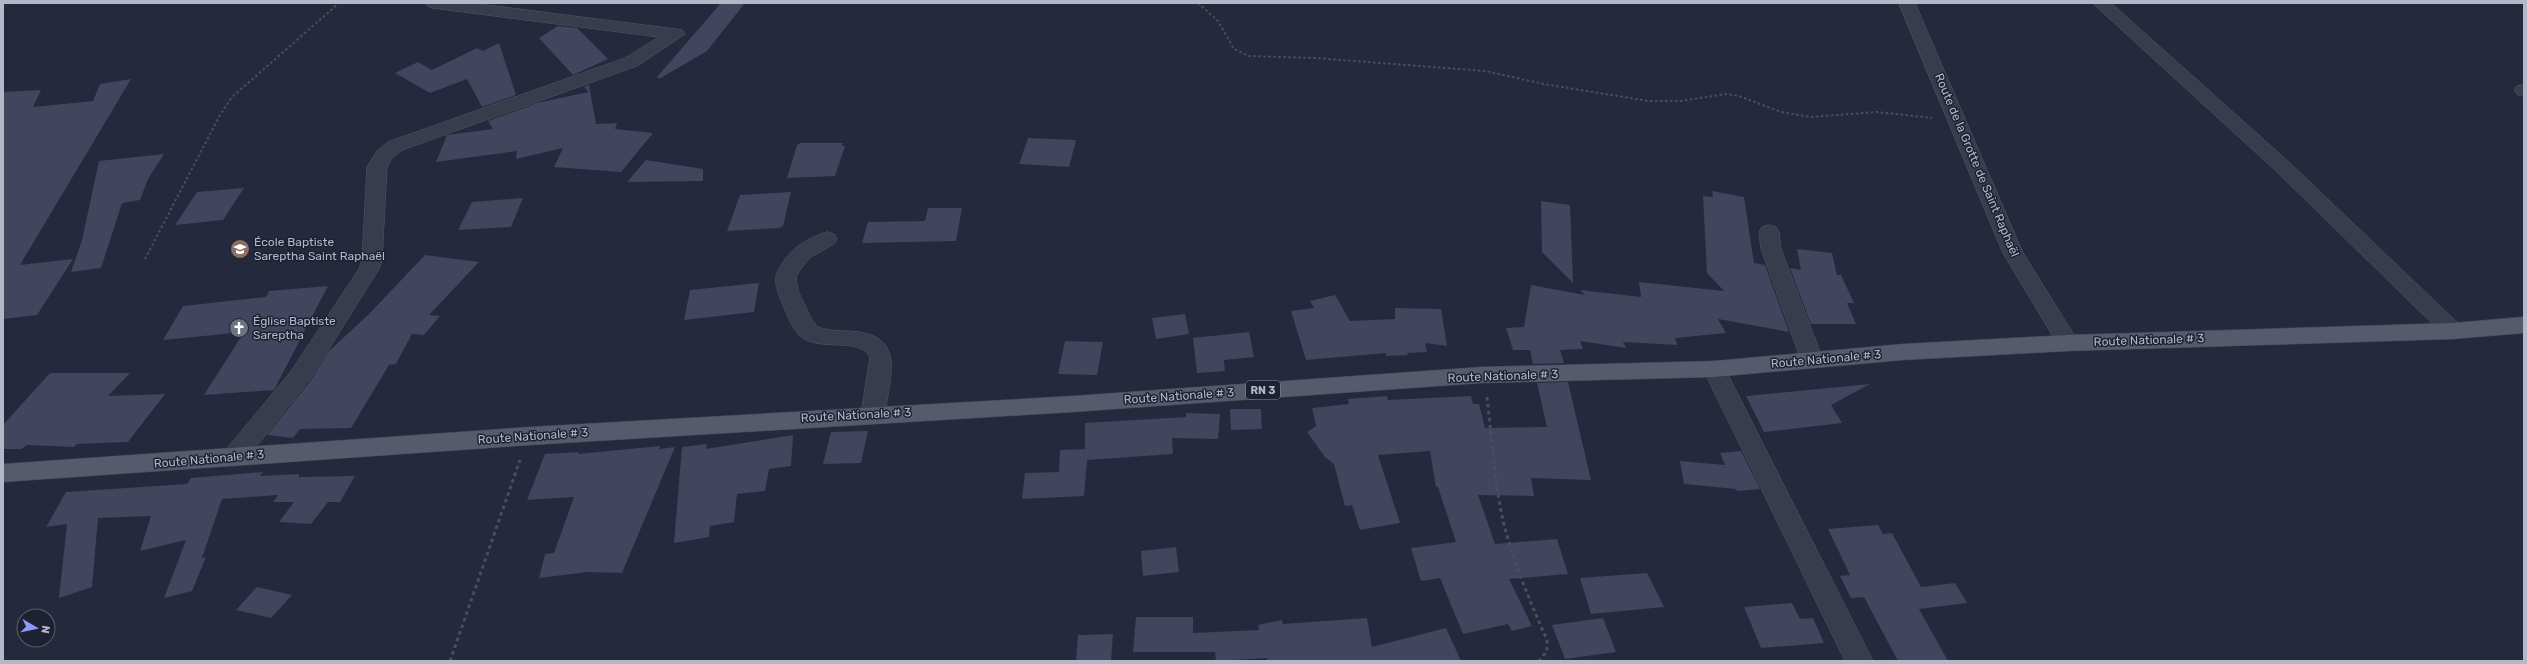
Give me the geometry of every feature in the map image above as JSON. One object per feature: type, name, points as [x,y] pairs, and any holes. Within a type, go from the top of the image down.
[{"type":"main road","name":"Route Nationale # 3","points":[[3,473],[530,436],[873,414],[1073,404],[1481,375],[1714,369],[1812,360],[2068,343],[2453,331],[2524,326]]},
{"type":"street","points":[[234,456],[300,376],[369,269],[372,260],[377,167],[384,155],[395,146],[631,62],[676,34],[432,3]]},
{"type":"street","name":"Route de la Grotte de Saint Raphaël","points":[[1907,3],[2014,252],[2039,298],[2068,343]]},
{"type":"street","points":[[2101,3],[2283,167],[2453,331]]},
{"type":"street","points":[[1769,232],[1771,249],[1812,360]]},
{"type":"street","points":[[827,239],[805,251],[791,265],[785,277],[785,286],[809,332],[817,335],[867,341],[875,345],[881,356],[873,414]]},
{"type":"street","points":[[1714,369],[1859,661]]},
{"type":"path","points":[[145,259],[220,115],[232,97],[339,3]]},
{"type":"path","points":[[1198,3],[1218,21],[1234,49],[1249,56],[1314,58],[1485,71],[1559,87],[1648,101],[1680,101],[1727,94],[1739,96],[1781,112],[1811,117],[1877,112],[1958,122]]},
{"type":"path","points":[[1481,375],[1487,397],[1491,449],[1508,540],[1547,640],[1548,648],[1545,656],[1539,661]]},
{"type":"path","points":[[450,661],[530,436]]},
{"type":"building","points":[[721,3],[745,3],[707,51],[659,79],[657,77]]},
{"type":"building","points":[[558,26],[577,28],[608,59],[573,75],[539,38]]},
{"type":"building","points":[[499,43],[516,95],[482,107],[467,79],[430,93],[395,73],[418,62],[432,70],[477,48],[483,51]]},
{"type":"building","points":[[131,79],[20,265],[73,259],[37,315],[3,319],[3,92],[41,90],[33,107],[93,101],[100,84]]},
{"type":"building","points":[[589,85],[596,124],[617,123],[615,129],[653,133],[621,172],[554,167],[563,148],[516,159],[517,151],[436,162],[447,135],[493,129],[488,121],[537,103],[589,92],[584,87]]},
{"type":"building","points":[[1028,138],[1076,140],[1069,167],[1019,164]]},
{"type":"building","points":[[801,143],[843,143],[842,146],[845,146],[835,176],[787,178],[797,145]]},
{"type":"building","points":[[164,154],[148,179],[140,200],[122,203],[101,268],[71,272],[82,240],[99,161]]},
{"type":"building","points":[[646,160],[703,169],[703,181],[627,182]]},
{"type":"building","points":[[244,188],[223,220],[175,225],[197,192]]},
{"type":"building","points":[[1712,191],[1744,197],[1754,263],[1765,265],[1789,332],[1718,319],[1726,333],[1675,338],[1677,345],[1623,342],[1626,348],[1580,341],[1583,349],[1560,350],[1564,363],[1533,364],[1530,350],[1513,350],[1506,328],[1524,327],[1531,285],[1585,295],[1580,290],[1641,297],[1639,282],[1724,291],[1707,273],[1703,196],[1713,197]]},
{"type":"building","points":[[791,192],[783,226],[779,228],[727,231],[740,195]]},
{"type":"building","points":[[523,198],[511,227],[458,230],[472,202]]},
{"type":"building","points":[[1541,201],[1570,205],[1573,283],[1542,252]]},
{"type":"building","points":[[928,208],[962,208],[956,241],[862,243],[868,222],[925,221]]},
{"type":"building","points":[[1797,249],[1832,253],[1837,275],[1841,275],[1854,303],[1847,303],[1856,324],[1811,324],[1790,268],[1801,270]]},
{"type":"building","points":[[425,255],[479,262],[429,315],[440,316],[424,335],[412,334],[396,364],[389,365],[351,428],[300,429],[293,438],[267,435],[309,383],[328,352],[369,314]]},
{"type":"building","points":[[759,283],[754,312],[684,320],[690,290]]},
{"type":"building","points":[[328,286],[274,390],[204,395],[244,332],[163,340],[183,306],[266,297],[269,291]]},
{"type":"building","points":[[1335,295],[1350,321],[1395,319],[1395,308],[1441,309],[1447,346],[1425,343],[1427,352],[1407,353],[1408,355],[1386,356],[1386,353],[1306,360],[1291,311],[1314,308],[1310,301]]},
{"type":"building","points":[[1185,314],[1189,334],[1156,339],[1152,318]]},
{"type":"building","points":[[1249,332],[1254,357],[1224,360],[1225,371],[1197,373],[1193,338]]},
{"type":"building","points":[[1065,341],[1103,342],[1097,375],[1058,374]]},
{"type":"building","points":[[50,373],[130,373],[108,396],[165,394],[128,442],[77,444],[74,447],[27,445],[22,449],[3,449],[3,425]]},
{"type":"building","points":[[1568,382],[1591,480],[1531,478],[1534,496],[1478,495],[1495,544],[1557,539],[1568,574],[1509,579],[1532,626],[1512,631],[1508,624],[1463,634],[1440,578],[1421,581],[1411,548],[1456,542],[1438,487],[1436,487],[1430,451],[1378,455],[1400,523],[1360,530],[1352,505],[1345,506],[1334,464],[1325,457],[1307,432],[1316,426],[1312,408],[1349,404],[1348,399],[1387,396],[1388,400],[1471,396],[1473,404],[1479,404],[1485,428],[1547,427],[1537,383]]},
{"type":"building","points":[[1870,384],[1831,405],[1842,423],[1764,432],[1746,396]]},
{"type":"building","points":[[1230,409],[1261,409],[1262,429],[1231,430]]},
{"type":"building","points":[[1186,413],[1220,414],[1218,439],[1172,438],[1173,454],[1087,460],[1084,496],[1022,499],[1025,473],[1059,472],[1060,450],[1085,449],[1085,423],[1186,417]]},
{"type":"building","points":[[868,431],[861,463],[823,464],[831,432]]},
{"type":"building","points":[[793,435],[791,466],[769,469],[765,491],[737,494],[734,522],[710,526],[709,537],[674,543],[682,447],[707,444],[706,449]]},
{"type":"building","points":[[660,446],[659,449],[675,447],[622,573],[588,572],[539,578],[545,554],[554,553],[574,497],[527,500],[545,454],[579,452],[578,454]]},
{"type":"building","points":[[1741,451],[1760,489],[1737,491],[1736,489],[1684,484],[1680,461],[1725,465],[1720,453]]},
{"type":"building","points":[[263,472],[260,476],[299,474],[299,477],[355,476],[340,502],[328,502],[311,524],[279,522],[294,502],[273,502],[278,495],[222,499],[202,558],[206,557],[192,591],[164,598],[186,540],[140,551],[151,516],[98,518],[92,587],[59,598],[67,524],[46,527],[66,492],[187,484],[191,478]]},
{"type":"building","points":[[1878,525],[1883,534],[1892,533],[1921,587],[1955,583],[1967,603],[1919,609],[1948,661],[1898,661],[1864,597],[1851,598],[1840,576],[1850,575],[1828,529]]},
{"type":"building","points":[[1176,547],[1179,572],[1143,576],[1141,551]]},
{"type":"building","points":[[1647,573],[1664,607],[1591,614],[1580,578]]},
{"type":"building","points":[[257,587],[292,595],[271,618],[236,610]]},
{"type":"building","points":[[1792,603],[1800,619],[1813,618],[1824,643],[1761,648],[1744,607]]},
{"type":"building","points":[[1136,617],[1193,617],[1193,633],[1259,630],[1258,625],[1282,620],[1283,624],[1367,618],[1372,647],[1446,628],[1461,661],[1267,661],[1267,658],[1216,661],[1215,652],[1133,652]]},
{"type":"building","points":[[1603,618],[1616,652],[1565,659],[1552,625]]},
{"type":"building","points":[[1113,634],[1111,661],[1076,661],[1078,635]]},
{"type":"place","name":"École Baptiste Sareptha Saint Raphaël","points":[[240,249]]},
{"type":"place","name":"Église Baptiste Sareptha","points":[[239,328]]}]
